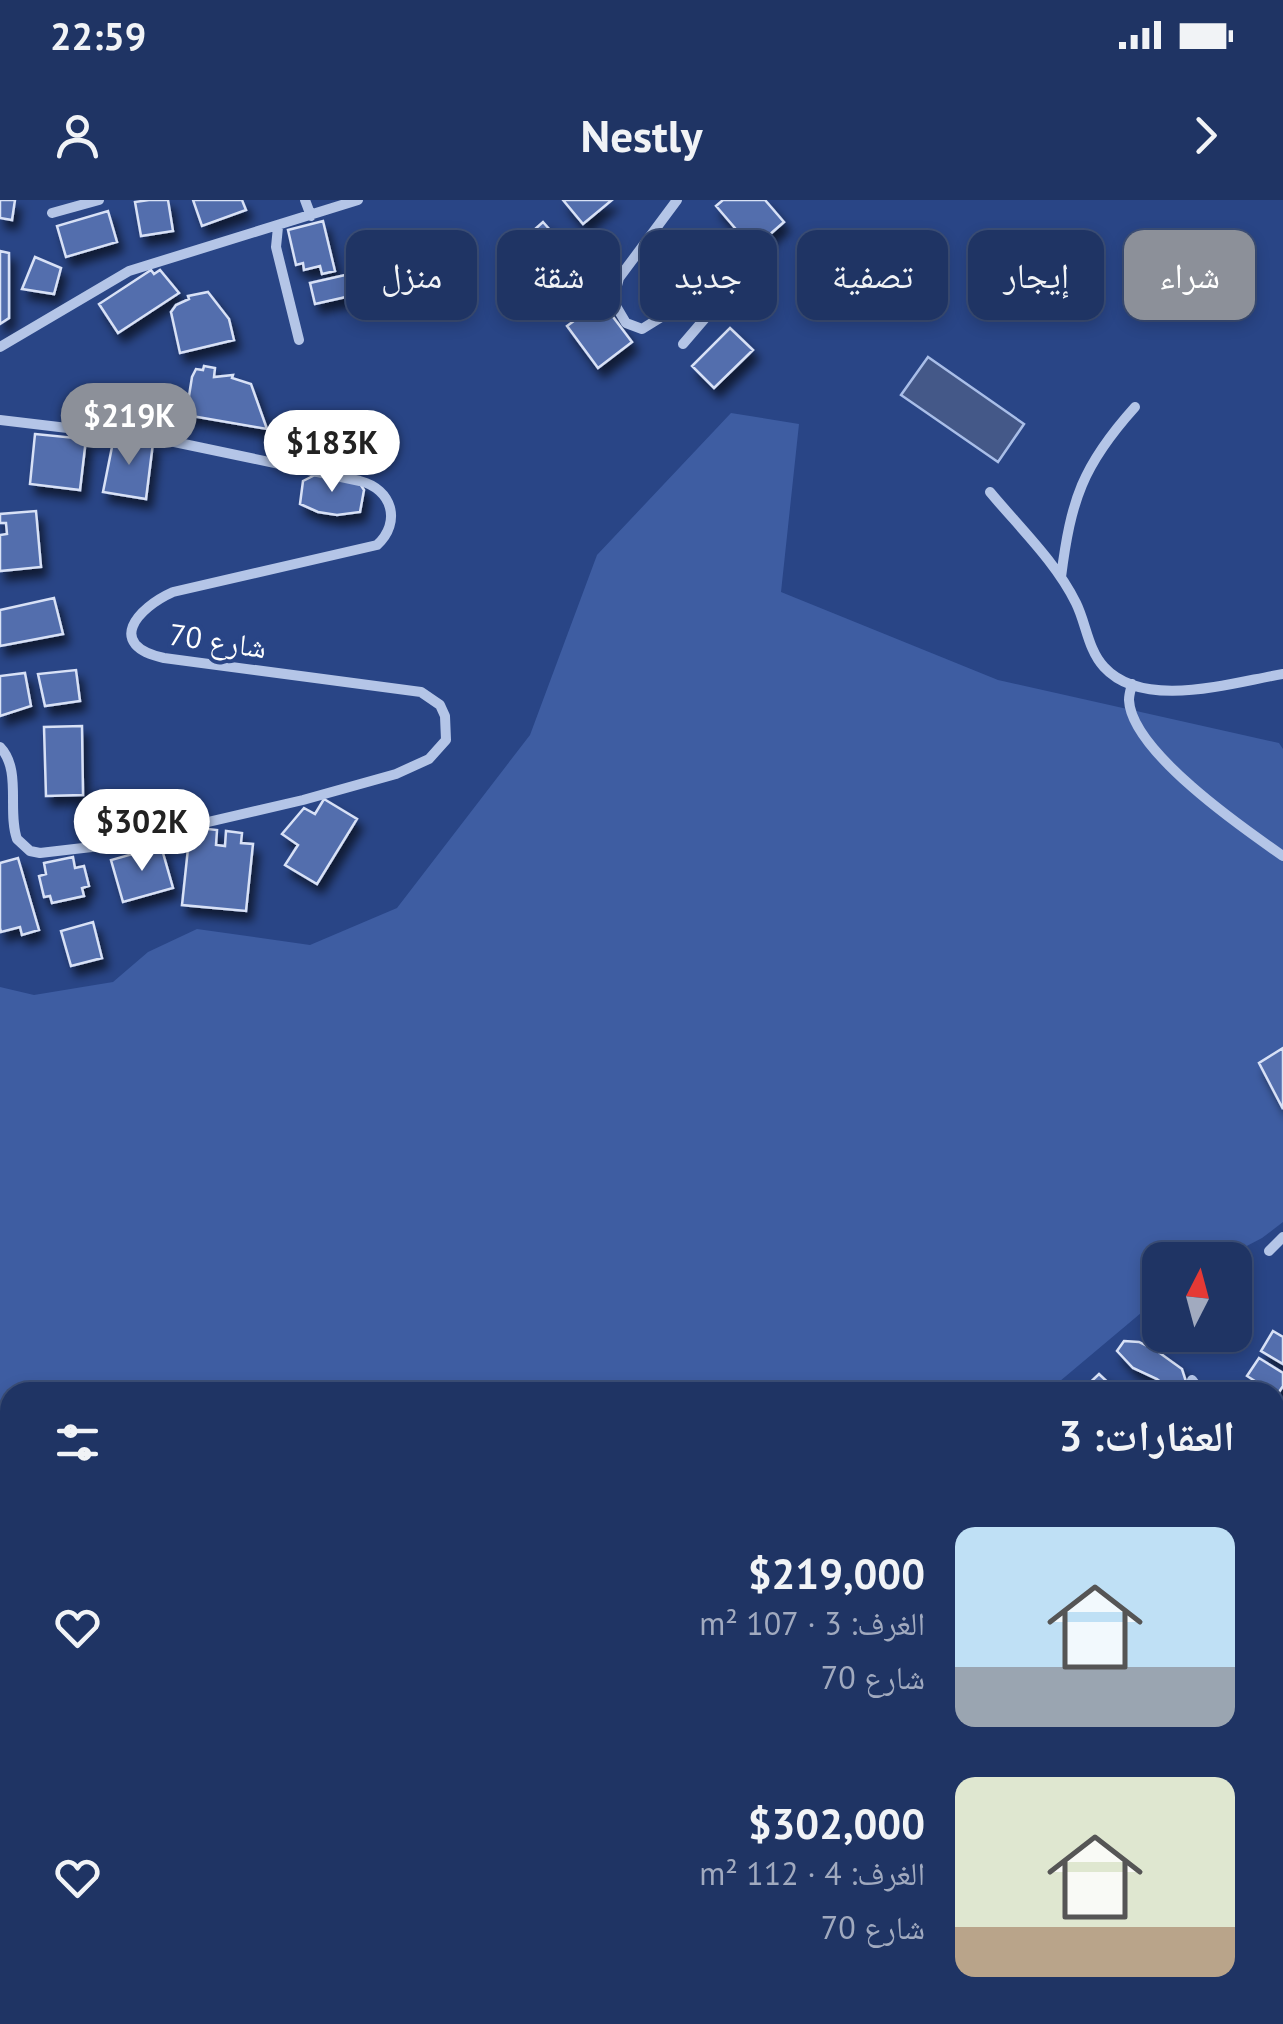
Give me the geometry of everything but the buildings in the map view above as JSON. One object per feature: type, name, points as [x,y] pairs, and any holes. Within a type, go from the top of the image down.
[{"type":"street","points":[[52,213],[99,200]]},
{"type":"street","points":[[304,200],[311,216]]},
{"type":"street","points":[[0,347],[130,271],[358,200]]},
{"type":"street","points":[[677,200],[619,278],[614,301],[626,323],[642,329],[705,290],[716,290],[719,302],[683,344]]},
{"type":"street","points":[[278,227],[276,247],[299,340]]},
{"type":"street","points":[[160,440],[169,390]]},
{"type":"street","points":[[1061,577],[1080,484],[1100,448],[1135,408]]},
{"type":"street","name":"شارع 70","points":[[0,420],[160,440],[372,484],[387,496],[392,519],[382,540],[369,548],[202,582],[156,600],[142,610],[133,623],[132,635],[137,648],[164,658],[421,692],[440,704],[446,740],[428,759],[396,774],[109,845],[40,854],[17,840],[11,770],[0,746]]},
{"type":"street","points":[[990,492],[1061,577],[1078,605],[1104,668],[1148,689],[1216,688],[1283,674]]},
{"type":"street","points":[[1132,684],[1129,700],[1135,719],[1159,755],[1210,802],[1283,856]]},
{"type":"street","points":[[1269,1251],[1283,1236]]},
{"type":"shaded area","points":[[928,357],[1024,424],[998,462],[901,395]]},
{"type":"shaded area","points":[[731,413],[799,424],[781,592],[998,680],[1279,743],[1283,749],[1283,1222],[1252,1243],[1142,1242],[1142,1312],[1059,1382],[0,1382],[0,987],[34,995],[113,982],[148,952],[197,929],[310,945],[397,908],[530,735],[597,555]]}]
